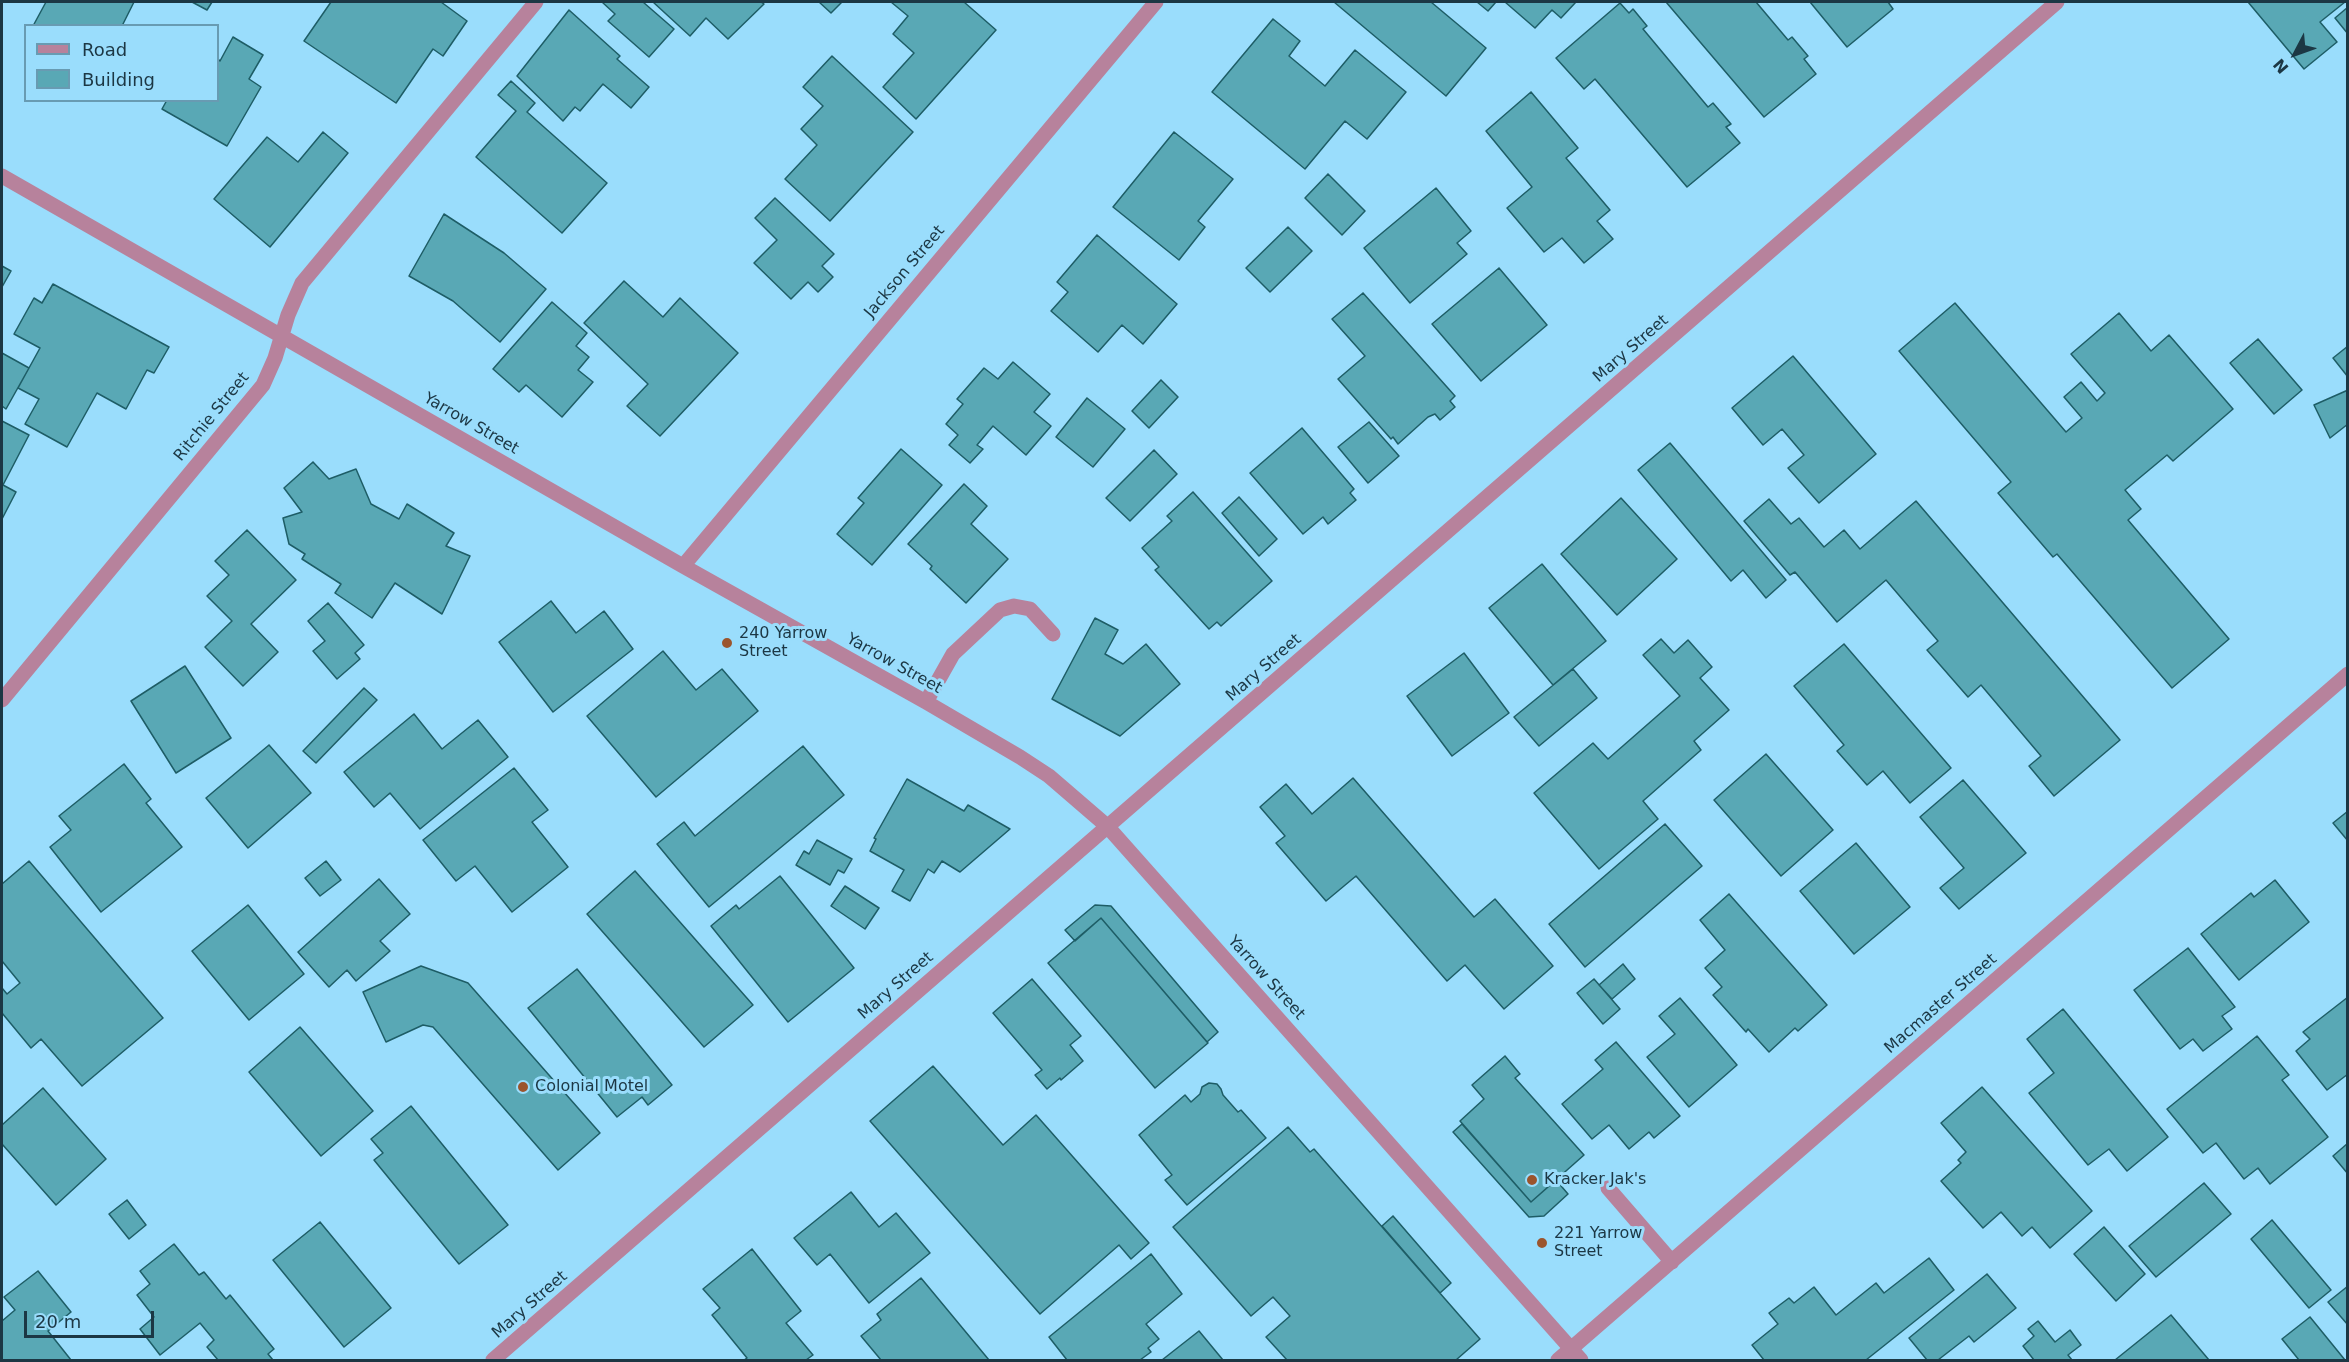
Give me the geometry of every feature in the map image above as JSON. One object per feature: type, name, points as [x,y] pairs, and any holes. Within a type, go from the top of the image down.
[{"type":"street","name":"Ritchie Street","points":[[2,700],[263,385],[302,283],[536,2]]},
{"type":"street","name":"Jackson Street","points":[[683,566],[1155,2]]},
{"type":"street","name":"Mary Street","points":[[494,1360],[2057,2]]},
{"type":"street","name":"Yarrow Street","points":[[2,176],[683,566],[926,702],[1020,757],[1072,795],[1107,826],[1576,1355]]},
{"type":"street","points":[[926,702],[953,654],[1000,610],[1014,606],[1030,609],[1053,634]]},
{"type":"street","name":"Macmaster Street","points":[[1558,1360],[1576,1355],[1671,1262],[2348,674]]},
{"type":"street","points":[[1608,1188],[1671,1262]]},
{"type":"building","points":[[46,2],[134,2],[123,24],[34,24]]},
{"type":"building","points":[[192,2],[212,2],[207,10]]},
{"type":"building","points":[[331,2],[441,2],[467,21],[443,56],[433,49],[396,103],[304,41]]},
{"type":"building","points":[[602,2],[643,2],[674,29],[649,57],[608,21],[615,14]]},
{"type":"building","points":[[653,2],[761,2],[764,4],[728,39],[706,18],[690,36]]},
{"type":"building","points":[[819,2],[842,2],[831,13]]},
{"type":"building","points":[[891,2],[964,2],[996,30],[916,119],[883,87],[914,53],[893,34],[908,16]]},
{"type":"building","points":[[1334,2],[1431,2],[1486,48],[1446,96]]},
{"type":"building","points":[[1477,2],[1496,2],[1488,11]]},
{"type":"building","points":[[1505,2],[1576,2],[1561,18],[1552,10],[1535,28]]},
{"type":"building","points":[[1666,2],[1756,2],[1788,40],[1792,37],[1808,56],[1804,59],[1816,74],[1764,117]]},
{"type":"building","points":[[1810,2],[1888,2],[1893,9],[1847,47]]},
{"type":"building","points":[[2248,2],[2345,2],[2320,22],[2337,42],[2304,69]]},
{"type":"building","points":[[1620,3],[1629,13],[1633,9],[1647,26],[1643,29],[1708,107],[1713,103],[1731,124],[1726,127],[1740,143],[1687,187],[1595,79],[1584,89],[1556,58]]},
{"type":"building","points":[[2348,7],[2348,34],[2335,18]]},
{"type":"building","points":[[569,10],[620,56],[617,59],[649,87],[631,108],[603,84],[580,111],[575,107],[563,121],[517,76]]},
{"type":"building","points":[[1273,19],[1300,41],[1289,56],[1325,86],[1355,50],[1406,92],[1367,139],[1345,121],[1305,169],[1212,92]]},
{"type":"building","points":[[233,37],[263,55],[249,79],[261,87],[227,146],[162,109],[166,102],[219,102],[220,61]]},
{"type":"building","points":[[832,56],[913,132],[830,221],[785,179],[817,145],[801,129],[823,106],[803,87]]},
{"type":"building","points":[[511,81],[535,103],[527,112],[607,183],[562,233],[476,157],[516,111],[498,95]]},
{"type":"building","points":[[1531,92],[1578,148],[1566,158],[1610,210],[1597,221],[1613,239],[1584,263],[1562,238],[1544,252],[1507,208],[1532,187],[1486,131]]},
{"type":"building","points":[[323,132],[348,153],[270,247],[214,199],[267,137],[298,162]]},
{"type":"building","points":[[1174,132],[1233,179],[1198,221],[1205,227],[1179,260],[1113,207]]},
{"type":"building","points":[[1328,174],[1365,211],[1342,235],[1305,198]]},
{"type":"building","points":[[1436,188],[1471,231],[1457,243],[1467,254],[1410,303],[1364,248]]},
{"type":"building","points":[[775,198],[834,254],[822,266],[833,277],[818,292],[808,282],[791,299],[754,263],[777,240],[755,218]]},
{"type":"building","points":[[444,214],[504,253],[546,289],[500,342],[453,301],[409,276]]},
{"type":"building","points":[[1288,227],[1312,251],[1270,292],[1246,268]]},
{"type":"building","points":[[1097,235],[1177,304],[1143,344],[1122,325],[1098,352],[1051,311],[1068,292],[1057,282]]},
{"type":"building","points":[[2,266],[11,271],[2,287]]},
{"type":"building","points":[[1499,268],[1547,325],[1481,381],[1432,324]]},
{"type":"building","points":[[624,281],[663,317],[680,298],[738,353],[660,436],[627,406],[648,384],[584,323]]},
{"type":"building","points":[[53,284],[169,347],[154,373],[147,370],[126,409],[97,393],[67,447],[25,424],[39,399],[18,388],[40,348],[14,334],[34,298],[42,303]]},
{"type":"building","points":[[1363,293],[1455,396],[1450,401],[1455,407],[1440,420],[1435,414],[1428,417],[1398,444],[1338,379],[1365,356],[1332,319]]},
{"type":"building","points":[[552,302],[587,333],[576,346],[589,357],[578,370],[593,382],[562,417],[526,385],[519,392],[493,369]]},
{"type":"building","points":[[1955,303],[2066,432],[2082,418],[2064,397],[2081,382],[2097,401],[2105,393],[2071,354],[2119,313],[2151,351],[2169,335],[2233,409],[2173,461],[2167,455],[2125,490],[2141,509],[2128,520],[2229,639],[2172,688],[2057,554],[2053,557],[1998,493],[2011,482],[1899,351]]},
{"type":"building","points":[[2258,339],[2302,390],[2274,414],[2230,363]]},
{"type":"building","points":[[2348,346],[2348,377],[2333,358]]},
{"type":"building","points":[[2,353],[29,368],[6,409],[2,406]]},
{"type":"building","points":[[1793,356],[1876,454],[1819,503],[1788,468],[1804,455],[1782,429],[1763,445],[1732,408]]},
{"type":"building","points":[[1013,362],[1050,394],[1034,412],[1051,426],[1026,455],[993,426],[977,445],[983,449],[970,463],[949,445],[958,435],[946,424],[963,404],[957,399],[984,368],[998,379]]},
{"type":"building","points":[[1161,380],[1178,397],[1149,428],[1132,411]]},
{"type":"building","points":[[2348,390],[2348,424],[2330,438],[2314,405]]},
{"type":"building","points":[[1087,398],[1125,429],[1093,467],[1056,437]]},
{"type":"building","points":[[2,421],[29,435],[3,485],[16,492],[2,519]]},
{"type":"building","points":[[1369,422],[1399,456],[1368,483],[1338,447]]},
{"type":"building","points":[[1302,428],[1354,489],[1350,493],[1356,500],[1328,524],[1323,517],[1303,534],[1250,473]]},
{"type":"building","points":[[1670,443],[1786,580],[1766,598],[1743,570],[1731,581],[1638,470]]},
{"type":"building","points":[[901,449],[942,485],[872,565],[837,534],[864,503],[858,498]]},
{"type":"building","points":[[1154,450],[1177,474],[1130,521],[1106,498]]},
{"type":"building","points":[[313,462],[329,479],[356,469],[371,504],[399,519],[407,504],[454,533],[446,546],[470,556],[442,614],[395,583],[372,618],[335,593],[341,584],[302,559],[305,554],[289,544],[283,518],[302,512],[284,488]]},
{"type":"building","points":[[964,484],[987,506],[971,524],[1008,559],[966,603],[930,569],[932,566],[908,544]]},
{"type":"building","points":[[1193,492],[1272,581],[1221,626],[1217,622],[1209,629],[1155,570],[1159,567],[1142,548],[1172,521],[1167,516]]},
{"type":"building","points":[[1239,497],[1277,539],[1259,556],[1222,513]]},
{"type":"building","points":[[1621,498],[1677,559],[1617,615],[1561,554]]},
{"type":"building","points":[[1769,499],[1791,524],[1799,518],[1824,547],[1844,530],[1860,549],[1916,501],[2120,740],[2054,796],[2029,766],[2041,756],[1981,685],[1968,697],[1927,650],[1938,641],[1886,580],[1837,622],[1795,572],[1790,575],[1744,521]]},
{"type":"building","points":[[247,530],[296,580],[251,624],[278,652],[243,686],[205,647],[232,621],[207,596],[229,575],[215,561]]},
{"type":"building","points":[[1542,564],[1606,641],[1553,685],[1489,608]]},
{"type":"building","points":[[551,601],[576,633],[604,611],[633,649],[553,712],[499,642]]},
{"type":"building","points":[[328,603],[364,645],[355,653],[360,659],[337,679],[313,651],[325,641],[308,621]]},
{"type":"building","points":[[1095,618],[1118,630],[1105,654],[1123,664],[1146,644],[1180,684],[1120,736],[1052,699]]},
{"type":"building","points":[[1661,639],[1674,653],[1688,640],[1712,667],[1700,678],[1729,710],[1694,741],[1701,750],[1643,801],[1658,819],[1599,869],[1534,793],[1593,743],[1608,759],[1680,696],[1643,655]]},
{"type":"building","points":[[1844,644],[1951,768],[1910,803],[1883,771],[1867,785],[1837,751],[1844,745],[1794,686]]},
{"type":"building","points":[[663,651],[696,690],[722,669],[758,711],[656,797],[587,716]]},
{"type":"building","points":[[1464,653],[1509,713],[1452,756],[1407,696]]},
{"type":"building","points":[[185,666],[231,738],[176,773],[131,701]]},
{"type":"building","points":[[1573,669],[1597,698],[1539,746],[1514,717]]},
{"type":"building","points":[[364,688],[377,700],[316,763],[303,751]]},
{"type":"building","points":[[414,714],[442,749],[478,720],[508,757],[420,829],[390,793],[374,807],[344,772]]},
{"type":"building","points":[[269,745],[311,793],[248,848],[206,798]]},
{"type":"building","points":[[803,746],[844,795],[709,907],[657,844],[684,822],[695,836]]},
{"type":"building","points":[[1766,754],[1833,830],[1781,876],[1714,800]]},
{"type":"building","points":[[124,764],[151,799],[146,803],[182,847],[101,912],[50,847],[71,830],[59,816]]},
{"type":"building","points":[[514,768],[548,810],[532,822],[568,867],[512,912],[475,866],[456,881],[423,840]]},
{"type":"building","points":[[1353,778],[1474,917],[1495,899],[1553,966],[1504,1009],[1465,965],[1447,981],[1356,876],[1326,901],[1276,843],[1285,836],[1260,807],[1286,784],[1312,814]]},
{"type":"building","points":[[907,779],[964,811],[968,805],[1010,829],[960,872],[942,861],[934,873],[928,869],[910,901],[892,891],[904,870],[870,851],[876,839],[874,838]]},
{"type":"building","points":[[1963,780],[2026,853],[1959,909],[1940,888],[1964,868],[1920,817]]},
{"type":"building","points":[[2348,811],[2348,841],[2333,823]]},
{"type":"building","points":[[1665,824],[1702,866],[1585,967],[1549,924]]},
{"type":"building","points":[[817,840],[852,859],[844,873],[838,870],[830,885],[796,865],[804,851],[809,854]]},
{"type":"building","points":[[1856,843],[1910,907],[1854,954],[1800,891]]},
{"type":"building","points":[[29,861],[163,1018],[82,1086],[41,1039],[31,1048],[2,1013],[2,988],[7,994],[20,983],[2,961],[2,884]]},
{"type":"building","points":[[326,861],[341,880],[320,896],[305,878]]},
{"type":"building","points":[[635,871],[753,1005],[704,1047],[587,914]]},
{"type":"building","points":[[780,876],[854,968],[788,1022],[711,926],[736,905],[739,909]]},
{"type":"building","points":[[379,879],[410,914],[380,941],[390,951],[356,981],[347,970],[329,987],[298,952]]},
{"type":"building","points":[[2275,880],[2309,922],[2239,980],[2201,934],[2251,893],[2254,897]]},
{"type":"building","points":[[845,886],[879,908],[865,929],[831,906]]},
{"type":"building","points":[[1729,894],[1827,1005],[1798,1031],[1795,1028],[1769,1052],[1748,1029],[1746,1032],[1713,995],[1722,987],[1705,968],[1725,950],[1700,920]]},
{"type":"building","points":[[248,905],[304,974],[249,1020],[192,951]]},
{"type":"building","points":[[1095,905],[1111,906],[1218,1032],[1207,1042],[1101,918],[1075,941],[1065,930]]},
{"type":"building","points":[[1101,918],[1208,1043],[1155,1088],[1048,963]]},
{"type":"building","points":[[2188,948],[2235,1007],[2222,1016],[2232,1029],[2203,1051],[2193,1039],[2180,1049],[2134,990]]},
{"type":"building","points":[[1623,964],[1635,979],[1612,999],[1599,985]]},
{"type":"building","name":"Colonial Motel","points":[[421,966],[468,983],[600,1133],[558,1170],[433,1027],[423,1025],[386,1042],[363,992]]},
{"type":"building","points":[[577,969],[672,1085],[648,1105],[642,1097],[617,1117],[528,1008]]},
{"type":"building","points":[[1032,979],[1081,1036],[1070,1045],[1083,1061],[1047,1089],[1035,1075],[1042,1070],[993,1013]]},
{"type":"building","points":[[1594,979],[1620,1009],[1603,1024],[1577,993]]},
{"type":"building","points":[[2348,997],[2348,1074],[2327,1090],[2296,1051],[2310,1039],[2303,1032]]},
{"type":"building","points":[[1680,998],[1737,1065],[1689,1107],[1647,1057],[1675,1034],[1659,1016]]},
{"type":"building","points":[[2063,1009],[2168,1137],[2127,1171],[2109,1149],[2088,1165],[2029,1093],[2054,1073],[2027,1039]]},
{"type":"building","points":[[300,1027],[373,1111],[321,1156],[249,1072]]},
{"type":"building","points":[[2257,1036],[2289,1075],[2282,1080],[2328,1137],[2270,1184],[2258,1168],[2244,1179],[2216,1143],[2203,1153],[2167,1109]]},
{"type":"building","points":[[1616,1042],[1680,1116],[1654,1138],[1649,1132],[1629,1149],[1609,1125],[1592,1139],[1562,1104],[1603,1069],[1595,1060]]},
{"type":"building","points":[[1505,1056],[1520,1074],[1515,1078],[1584,1155],[1531,1202],[1460,1121],[1484,1099],[1472,1085]]},
{"type":"building","points":[[933,1066],[1003,1145],[1036,1115],[1149,1243],[1131,1259],[1119,1245],[1040,1314],[870,1121]]},
{"type":"building","points":[[1209,1083],[1217,1084],[1223,1095],[1238,1112],[1241,1110],[1266,1138],[1187,1205],[1165,1180],[1172,1175],[1139,1135],[1185,1095],[1191,1102],[1200,1094],[1202,1087]]},
{"type":"building","points":[[1982,1087],[2092,1211],[2050,1248],[2032,1227],[2022,1236],[2001,1212],[1983,1228],[1941,1181],[1961,1163],[1958,1160],[1966,1152],[1941,1123]]},
{"type":"building","points":[[43,1088],[106,1159],[56,1205],[2,1144],[2,1125]]},
{"type":"building","points":[[411,1106],[508,1225],[459,1264],[374,1160],[383,1153],[371,1139]]},
{"type":"building","points":[[1462,1124],[1531,1202],[1556,1180],[1568,1194],[1544,1216],[1529,1217],[1453,1132]]},
{"type":"building","points":[[1288,1127],[1310,1152],[1314,1149],[1480,1339],[1456,1360],[1287,1360],[1266,1337],[1290,1316],[1273,1297],[1251,1316],[1173,1227]]},
{"type":"building","points":[[2348,1143],[2348,1174],[2333,1156]]},
{"type":"building","points":[[2204,1183],[2231,1214],[2156,1277],[2129,1246]]},
{"type":"building","points":[[851,1192],[879,1227],[896,1213],[930,1253],[869,1303],[830,1254],[817,1265],[794,1238]]},
{"type":"building","points":[[127,1200],[146,1225],[129,1239],[109,1214]]},
{"type":"building","points":[[1393,1216],[1451,1283],[1440,1293],[1382,1226]]},
{"type":"building","points":[[2272,1220],[2331,1290],[2309,1308],[2251,1239]]},
{"type":"building","points":[[320,1222],[391,1308],[344,1347],[273,1260]]},
{"type":"building","points":[[2104,1227],[2145,1274],[2116,1301],[2074,1254]]},
{"type":"building","points":[[174,1244],[199,1275],[204,1272],[226,1299],[230,1295],[274,1349],[268,1354],[273,1360],[218,1360],[207,1347],[214,1340],[200,1323],[160,1355],[140,1329],[154,1317],[137,1295],[150,1284],[140,1271]]},
{"type":"building","points":[[752,1249],[801,1311],[786,1323],[813,1355],[806,1360],[744,1360],[747,1358],[712,1315],[720,1308],[703,1289]]},
{"type":"building","points":[[1151,1254],[1182,1294],[1146,1324],[1159,1339],[1148,1348],[1151,1352],[1140,1360],[1067,1360],[1049,1337]]},
{"type":"building","points":[[1929,1258],[1954,1290],[1866,1360],[1764,1360],[1752,1345],[1778,1324],[1769,1313],[1789,1298],[1794,1303],[1814,1287],[1836,1315],[1876,1283],[1884,1293]]},
{"type":"building","points":[[38,1271],[71,1312],[48,1331],[71,1360],[2,1360],[2,1321],[15,1310],[4,1297]]},
{"type":"building","points":[[1987,1274],[2016,1308],[1974,1342],[1969,1336],[1938,1360],[1927,1360],[1909,1338]]},
{"type":"building","points":[[921,1278],[989,1360],[881,1360],[861,1336],[881,1320],[877,1314]]},
{"type":"building","points":[[2348,1286],[2348,1325],[2328,1302]]},
{"type":"building","points":[[2171,1315],[2209,1360],[2115,1360]]},
{"type":"building","points":[[2310,1317],[2345,1360],[2299,1360],[2282,1339]]},
{"type":"building","points":[[2038,1321],[2055,1342],[2070,1330],[2081,1345],[2068,1355],[2072,1360],[2034,1360],[2023,1346],[2034,1336],[2028,1329]]},
{"type":"building","points":[[1199,1331],[1223,1360],[1162,1360]]},
{"type":"place","name":"240 Yarrow Street","points":[[727,643]]},
{"type":"place","name":"Colonial Motel","points":[[523,1087]]},
{"type":"place","name":"Kracker Jak's","points":[[1532,1180]]},
{"type":"place","name":"221 Yarrow Street","points":[[1542,1243]]}]
